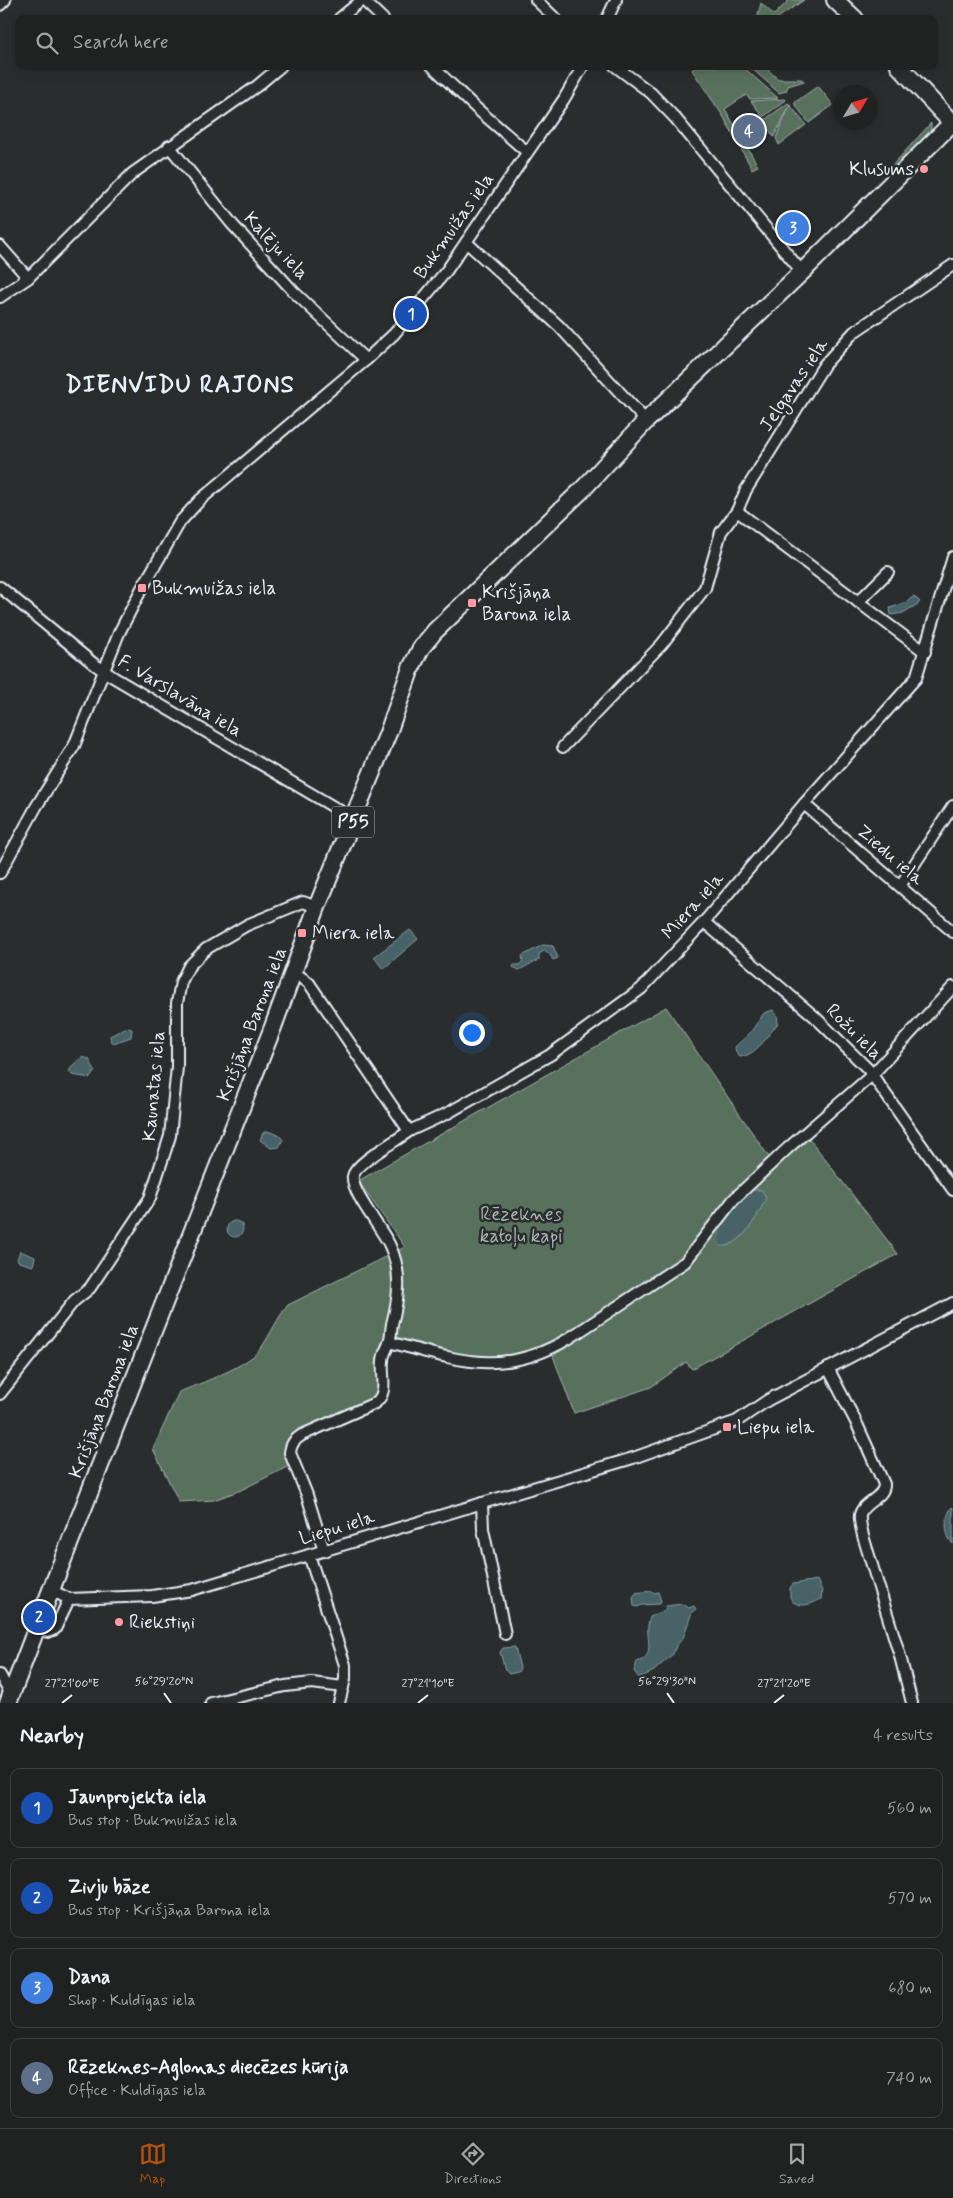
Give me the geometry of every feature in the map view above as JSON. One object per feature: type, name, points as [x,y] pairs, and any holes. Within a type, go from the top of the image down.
[{"type":"main road","points":[[835,0],[850,15]]},
{"type":"main road","points":[[903,70],[953,123]]},
{"type":"main road","name":"Krišjāņa Barona iela","points":[[11,1697],[51,1590],[294,972],[317,907],[388,733],[411,668],[426,641],[582,490],[646,421],[802,272],[953,123]]},
{"type":"street","points":[[0,5],[4,0]]},
{"type":"street","points":[[344,15],[362,0],[379,15]]},
{"type":"street","points":[[536,0],[552,15]]},
{"type":"street","points":[[609,15],[616,0]]},
{"type":"street","points":[[0,297],[28,278],[117,187],[169,146],[257,86],[276,70]]},
{"type":"street","points":[[436,70],[476,108],[527,152]]},
{"type":"street","name":"Bukmuižas iela","points":[[1,869],[36,807],[74,746],[119,634],[141,590],[180,522],[200,500],[366,360],[394,334],[447,270],[564,99],[581,70]]},
{"type":"street","points":[[620,70],[651,93],[676,119],[802,272]]},
{"type":"street","name":"Kalēju iela","points":[[169,146],[232,224],[294,292],[357,354],[366,360]]},
{"type":"street","points":[[466,242],[559,326],[646,421]]},
{"type":"street","points":[[0,246],[28,278]]},
{"type":"street","name":"Jelgavas iela","points":[[563,747],[662,644],[705,588],[721,532],[738,512],[746,490],[824,365],[854,332],[953,265]]},
{"type":"street","points":[[738,512],[925,652]]},
{"type":"street","name":"Miera iela","points":[[324,1551],[307,1495],[290,1453],[291,1448],[296,1439],[379,1400],[384,1391],[383,1361],[398,1301],[399,1284],[396,1263],[390,1245],[356,1190],[352,1180],[356,1168],[408,1131],[448,1113],[550,1055],[641,989],[704,922],[804,804],[916,678],[953,557]]},
{"type":"street","points":[[858,602],[888,572]]},
{"type":"street","name":"F. Varslavāna iela","points":[[0,587],[104,671],[354,819]]},
{"type":"street","name":"Ziedu iela","points":[[804,804],[953,932]]},
{"type":"street","points":[[900,886],[953,806]]},
{"type":"street","name":"Kaunatas iela","points":[[0,1394],[74,1301],[90,1288],[150,1198],[170,1136],[177,1067],[177,1003],[181,982],[190,966],[206,950],[247,925],[303,902],[317,907]]},
{"type":"street","name":"Rožu iela","points":[[704,922],[814,1016],[872,1074],[953,1190]]},
{"type":"street","points":[[294,972],[309,983],[408,1131]]},
{"type":"street","points":[[389,1342],[476,1363],[510,1361],[532,1357],[550,1350],[685,1262],[734,1199],[788,1148],[872,1074],[953,987]]},
{"type":"street","name":"Liepu iela","points":[[51,1590],[69,1599],[152,1596],[192,1590],[633,1458],[737,1420],[768,1400],[953,1303]]},
{"type":"street","points":[[828,1368],[856,1422],[884,1484],[884,1488],[862,1510],[860,1516],[863,1536],[895,1638],[912,1703]]},
{"type":"street","points":[[482,1503],[483,1529],[505,1634]]},
{"type":"street","points":[[309,1555],[344,1665],[344,1687],[339,1703]]},
{"type":"street","points":[[37,1629],[48,1632],[55,1629],[69,1599]]},
{"type":"street","points":[[0,1675],[11,1697]]},
{"type":"street","points":[[210,1703],[285,1686],[312,1684],[344,1687]]},
{"type":"green space","points":[[789,0],[804,0],[782,15],[774,15]]},
{"type":"green space","points":[[761,3],[774,15],[758,15]]},
{"type":"green space","points":[[692,70],[746,70],[778,98],[750,99],[746,95],[725,109],[758,166],[752,169],[723,116]]},
{"type":"green space","points":[[753,70],[768,70],[778,79],[801,79],[804,81],[788,86],[786,91],[779,93]]},
{"type":"green space","points":[[818,86],[833,105],[809,123],[794,103]]},
{"type":"green space","points":[[785,99],[763,117],[751,101]]},
{"type":"green space","points":[[788,103],[790,105],[774,137],[763,121]]},
{"type":"green space","points":[[790,105],[806,125],[779,145],[776,138]]},
{"type":"green space","points":[[931,123],[931,130],[893,173],[890,168]]},
{"type":"green space","name":"Rēzeknes katoļu kapi","points":[[666,1007],[771,1160],[697,1246],[602,1312],[537,1351],[496,1359],[471,1361],[405,1344],[382,1347],[378,1395],[319,1424],[291,1435],[285,1447],[291,1465],[241,1490],[214,1500],[179,1502],[153,1449],[179,1392],[223,1374],[255,1355],[265,1343],[288,1305],[405,1247],[358,1181]]},
{"type":"green space","points":[[808,1137],[898,1254],[692,1369],[686,1362],[651,1387],[574,1413],[553,1356],[690,1262],[742,1199]]},
{"type":"water","points":[[914,596],[920,602],[918,604],[903,613],[891,615],[890,608],[905,603]]},
{"type":"water","points":[[410,930],[418,939],[383,969],[374,957]]},
{"type":"water","points":[[543,945],[553,946],[558,958],[553,960],[549,953],[544,951],[539,954],[539,960],[519,970],[513,967],[523,961],[522,956]]},
{"type":"water","points":[[773,1010],[777,1015],[778,1023],[757,1049],[740,1057],[736,1053],[735,1047],[750,1033],[764,1013]]},
{"type":"water","points":[[125,1028],[132,1029],[131,1037],[114,1043],[111,1041],[110,1036]]},
{"type":"water","points":[[82,1057],[89,1059],[95,1071],[90,1078],[72,1075],[69,1072],[72,1066]]},
{"type":"water","points":[[267,1131],[279,1135],[283,1140],[279,1147],[271,1148],[260,1140],[263,1133]]},
{"type":"water","points":[[752,1190],[762,1190],[766,1198],[759,1213],[748,1229],[735,1242],[720,1246],[718,1239],[723,1224]]},
{"type":"water","points":[[235,1221],[243,1229],[235,1237],[227,1229]]},
{"type":"water","points":[[20,1251],[35,1257],[33,1266],[19,1262],[17,1259]]},
{"type":"water","points":[[952,1507],[953,1544],[948,1536],[946,1526],[949,1511]]},
{"type":"water","points":[[817,1580],[822,1591],[821,1599],[807,1605],[793,1602],[790,1597],[790,1588],[793,1584]]},
{"type":"water","points":[[658,1592],[660,1604],[634,1606],[633,1597],[636,1593]]},
{"type":"water","points":[[682,1604],[689,1608],[694,1606],[696,1609],[692,1612],[683,1638],[676,1646],[673,1654],[654,1671],[639,1678],[634,1671],[637,1662],[646,1656],[648,1651],[648,1624],[650,1617],[665,1610],[666,1606]]},
{"type":"water","points":[[515,1647],[520,1668],[518,1672],[509,1674],[505,1670],[500,1652],[503,1648]]},
{"type":"place","name":"Rēzeknes-Aglonas diecēzes kūrija","points":[[749,131]]},
{"type":"place","name":"Klusums","points":[[924,169]]},
{"type":"place","name":"Dana","points":[[793,228]]},
{"type":"place","name":"Jaunprojekta iela","points":[[411,314]]},
{"type":"place","name":"Bukmuižas iela","points":[[142,588]]},
{"type":"place","name":"Krišjāņa Barona iela","points":[[472,603]]},
{"type":"place","name":"Miera iela","points":[[302,933]]},
{"type":"place","name":"Liepu iela","points":[[727,1427]]},
{"type":"place","name":"Zivju bāze","points":[[39,1617]]},
{"type":"place","name":"Riekstiņi","points":[[119,1622]]},
{"type":"district","name":"DIENVIDU RAJONS","points":[[180,385]]}]
